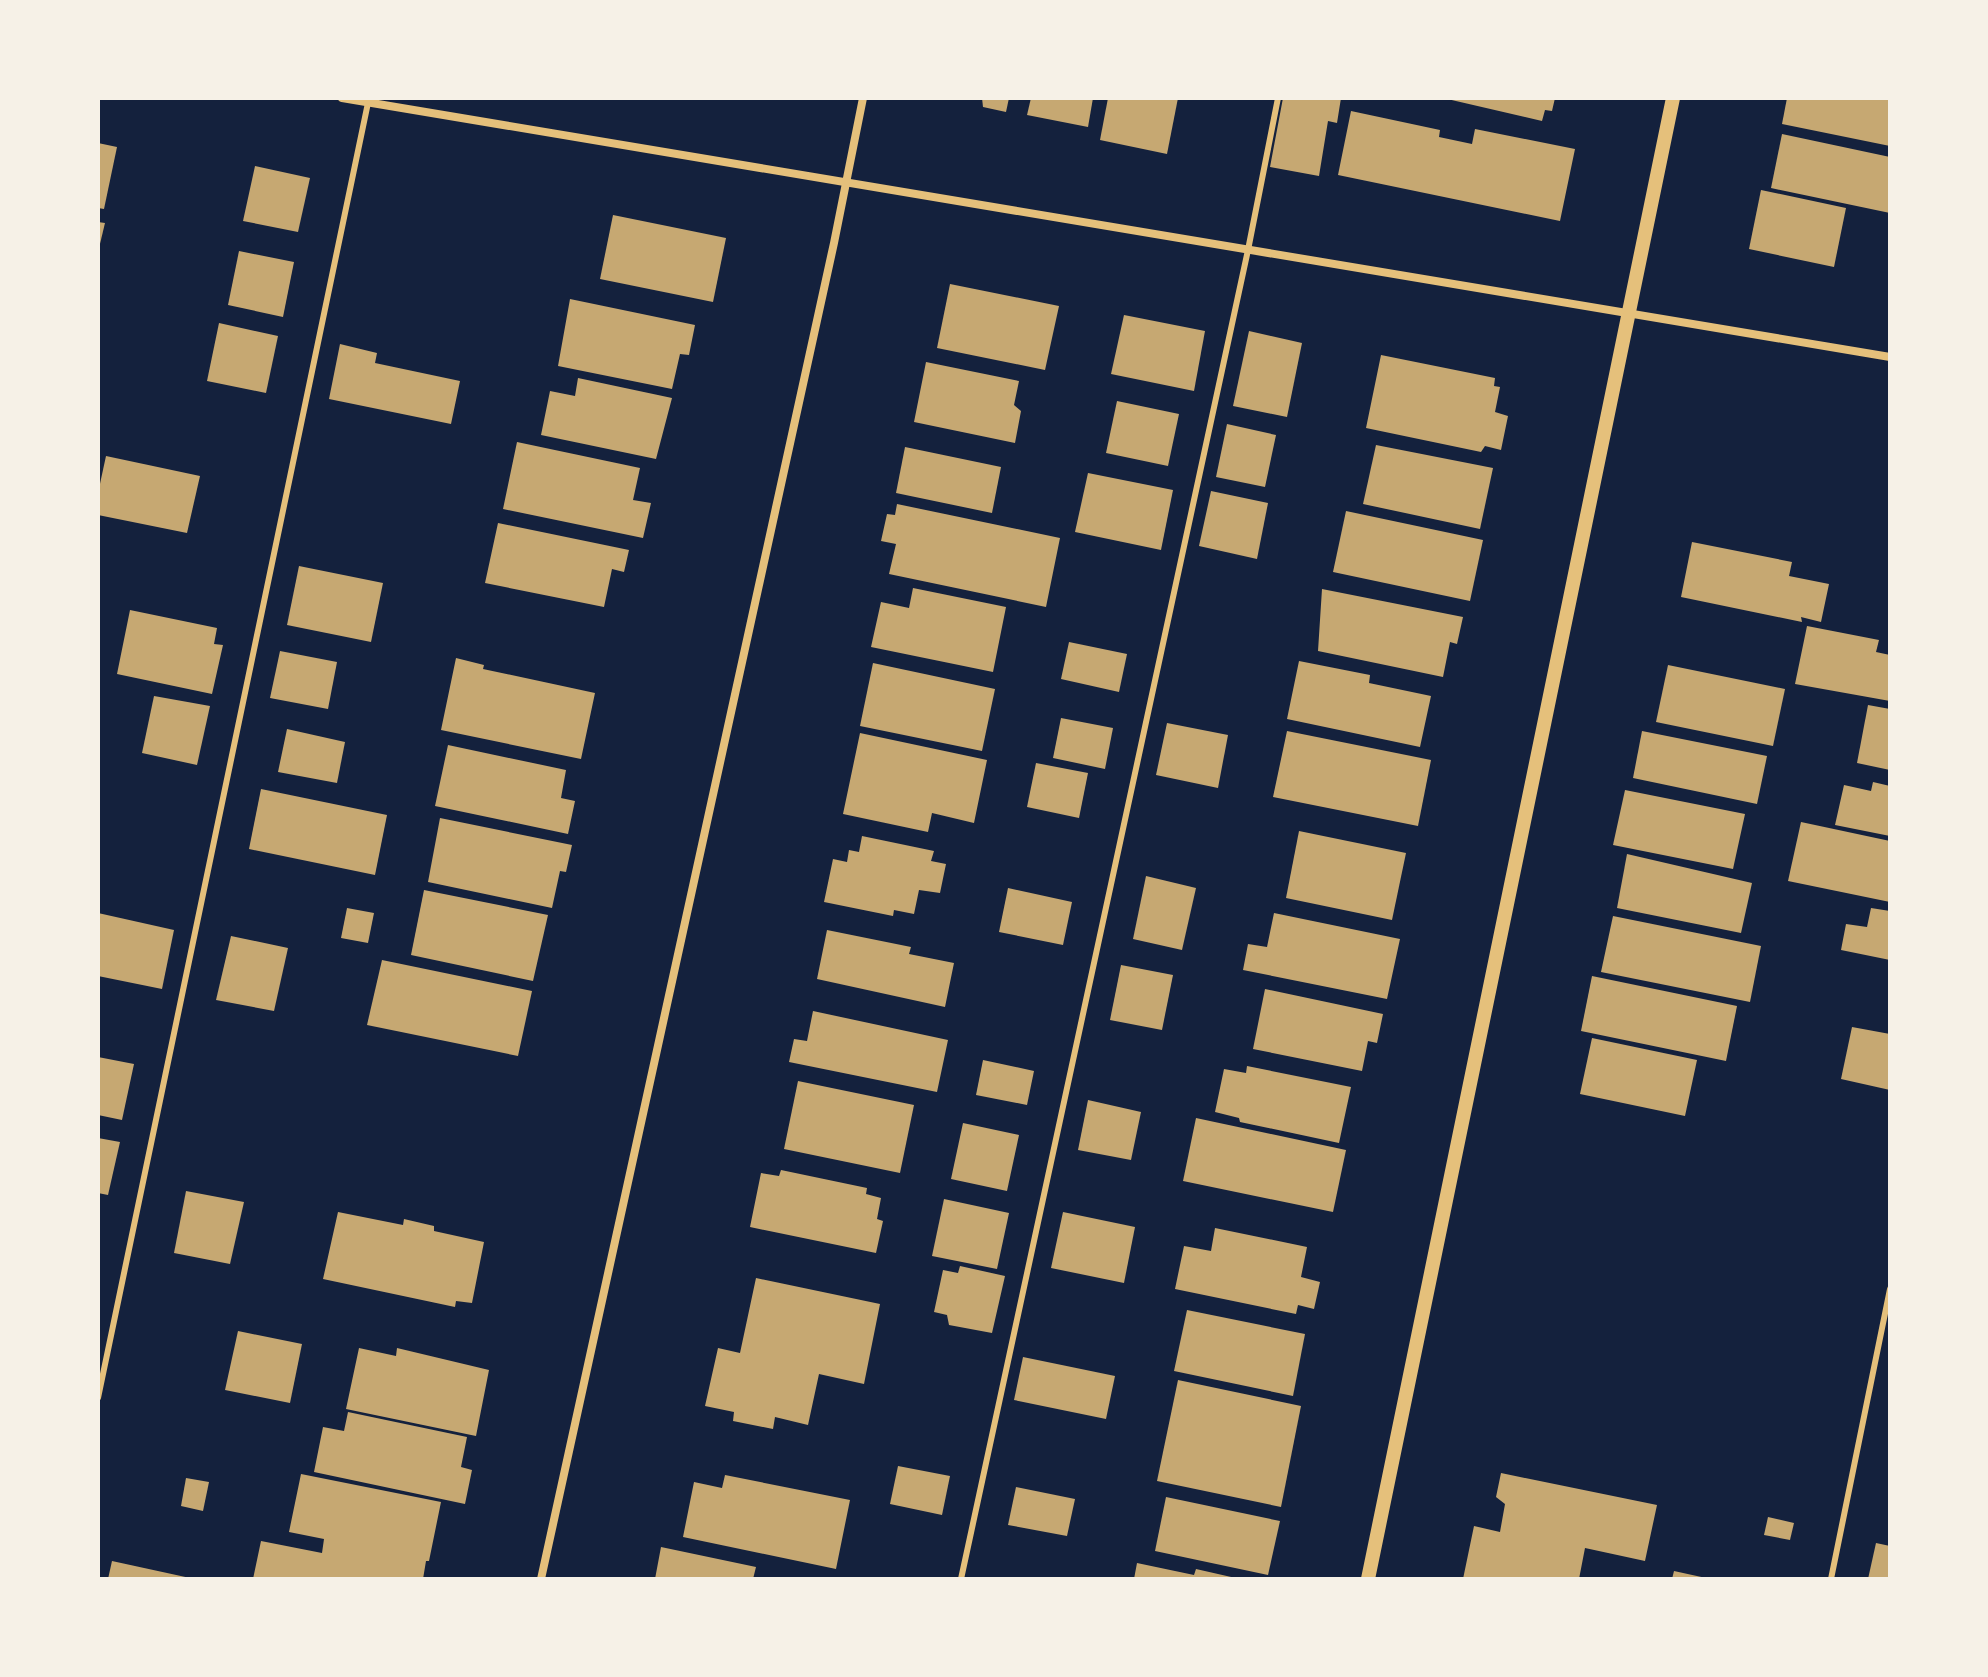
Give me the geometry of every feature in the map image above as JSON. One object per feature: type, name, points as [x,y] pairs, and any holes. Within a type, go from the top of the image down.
[{"type":"street","points":[[342,98],[1890,357]]},
{"type":"street","points":[[541,1579],[847,183],[863,98]]},
{"type":"street","points":[[1368,1579],[1673,98]]},
{"type":"lane","points":[[961,1579],[1248,250],[1278,98]]},
{"type":"lane","points":[[98,1398],[368,100]]},
{"type":"lane","points":[[1831,1579],[1890,1289]]},
{"type":"building","points":[[982,98],[1009,98],[1006,112],[983,107]]},
{"type":"building","points":[[1031,98],[1093,98],[1088,127],[1027,115]]},
{"type":"building","points":[[1108,98],[1178,98],[1167,154],[1100,140]]},
{"type":"building","points":[[1283,98],[1341,98],[1337,123],[1328,121],[1319,176],[1270,167]]},
{"type":"building","points":[[1443,98],[1555,98],[1552,111],[1545,110],[1542,121]]},
{"type":"building","points":[[1787,98],[1890,98],[1890,146],[1782,124]]},
{"type":"building","points":[[1351,111],[1440,130],[1439,137],[1472,144],[1475,129],[1575,149],[1560,221],[1338,175]]},
{"type":"building","points":[[1782,134],[1890,157],[1890,213],[1771,188]]},
{"type":"building","points":[[98,143],[117,147],[104,209],[98,208]]},
{"type":"building","points":[[255,166],[310,178],[298,232],[243,221]]},
{"type":"building","points":[[1761,190],[1846,208],[1834,267],[1749,249]]},
{"type":"building","points":[[613,215],[726,238],[713,302],[600,279]]},
{"type":"building","points":[[98,222],[105,223],[99,248],[98,248]]},
{"type":"building","points":[[239,251],[294,262],[283,317],[228,305]]},
{"type":"building","points":[[950,284],[1059,306],[1045,370],[937,348]]},
{"type":"building","points":[[570,299],[695,325],[689,355],[680,354],[672,389],[558,366]]},
{"type":"building","points":[[1124,315],[1205,331],[1194,391],[1111,374]]},
{"type":"building","points":[[219,323],[278,336],[266,393],[207,381]]},
{"type":"building","points":[[1249,331],[1302,343],[1287,417],[1233,406]]},
{"type":"building","points":[[340,344],[377,353],[375,363],[460,381],[451,424],[329,399]]},
{"type":"building","points":[[1381,355],[1495,378],[1494,386],[1500,387],[1495,412],[1508,416],[1501,450],[1485,446],[1481,452],[1366,428]]},
{"type":"building","points":[[926,362],[1019,381],[1014,405],[1021,411],[1015,443],[914,422]]},
{"type":"building","points":[[578,378],[672,398],[656,459],[541,435],[550,391],[575,396]]},
{"type":"building","points":[[1117,401],[1179,414],[1168,466],[1106,453]]},
{"type":"building","points":[[1227,424],[1276,435],[1265,487],[1216,477]]},
{"type":"building","points":[[517,442],[640,468],[633,500],[651,503],[643,538],[503,509]]},
{"type":"building","points":[[1376,445],[1493,468],[1480,529],[1363,504]]},
{"type":"building","points":[[905,447],[1001,467],[992,513],[896,493]]},
{"type":"building","points":[[106,456],[200,476],[187,533],[98,515],[98,493]]},
{"type":"building","points":[[1088,473],[1173,490],[1161,550],[1075,532]]},
{"type":"building","points":[[1211,491],[1268,503],[1257,559],[1199,546]]},
{"type":"building","points":[[897,504],[1060,538],[1046,607],[889,574],[896,544],[881,541],[887,514],[895,515]]},
{"type":"building","points":[[1346,511],[1483,540],[1470,601],[1333,572]]},
{"type":"building","points":[[498,523],[629,550],[624,572],[612,569],[604,607],[485,583]]},
{"type":"building","points":[[1692,542],[1792,562],[1789,576],[1829,584],[1821,622],[1801,617],[1802,622],[1681,597]]},
{"type":"building","points":[[299,566],[383,583],[371,642],[287,625]]},
{"type":"building","points":[[913,588],[1006,607],[993,672],[871,647],[881,602],[909,608]]},
{"type":"building","points":[[1322,589],[1463,617],[1457,644],[1450,642],[1443,677],[1318,651]]},
{"type":"building","points":[[130,610],[217,628],[214,644],[223,645],[212,694],[117,674]]},
{"type":"building","points":[[1807,626],[1879,640],[1876,652],[1890,655],[1890,701],[1795,684]]},
{"type":"building","points":[[1069,642],[1127,654],[1119,692],[1061,679]]},
{"type":"building","points":[[280,651],[337,662],[328,709],[270,698]]},
{"type":"building","points":[[456,658],[484,665],[483,669],[595,693],[581,759],[441,730]]},
{"type":"building","points":[[1299,661],[1370,675],[1369,683],[1431,696],[1420,747],[1287,719]]},
{"type":"building","points":[[873,663],[995,689],[982,751],[860,726]]},
{"type":"building","points":[[1668,665],[1785,689],[1773,746],[1656,722]]},
{"type":"building","points":[[154,696],[210,706],[197,765],[142,753]]},
{"type":"building","points":[[1868,705],[1890,709],[1890,770],[1857,763]]},
{"type":"building","points":[[1061,718],[1113,728],[1105,769],[1053,758]]},
{"type":"building","points":[[1167,723],[1228,735],[1218,788],[1156,775]]},
{"type":"building","points":[[287,729],[345,742],[337,783],[278,772]]},
{"type":"building","points":[[1287,731],[1431,760],[1418,826],[1273,797]]},
{"type":"building","points":[[1642,731],[1767,756],[1757,804],[1633,778]]},
{"type":"building","points":[[860,733],[987,760],[974,823],[932,813],[928,832],[843,814]]},
{"type":"building","points":[[448,745],[566,770],[561,798],[575,801],[568,834],[435,806]]},
{"type":"building","points":[[1036,763],[1088,773],[1079,818],[1027,807]]},
{"type":"building","points":[[1873,782],[1890,786],[1890,836],[1835,825],[1844,785],[1871,791]]},
{"type":"building","points":[[261,789],[387,815],[375,875],[249,849]]},
{"type":"building","points":[[1625,790],[1745,814],[1733,869],[1613,845]]},
{"type":"building","points":[[440,818],[572,845],[566,872],[560,871],[552,908],[428,882]]},
{"type":"building","points":[[1801,822],[1890,841],[1890,902],[1788,881]]},
{"type":"building","points":[[1299,831],[1406,853],[1392,920],[1286,898]]},
{"type":"building","points":[[862,836],[934,851],[931,861],[946,864],[940,893],[919,890],[914,914],[894,910],[893,916],[824,902],[833,859],[847,862],[849,850],[859,852]]},
{"type":"building","points":[[1627,854],[1752,883],[1741,933],[1617,908]]},
{"type":"building","points":[[1146,876],[1196,888],[1182,950],[1133,939]]},
{"type":"building","points":[[1008,888],[1072,902],[1063,945],[999,932]]},
{"type":"building","points":[[424,890],[548,915],[533,981],[411,955]]},
{"type":"building","points":[[347,908],[374,913],[368,943],[341,938]]},
{"type":"building","points":[[1871,908],[1890,911],[1890,960],[1841,950],[1846,924],[1867,927]]},
{"type":"building","points":[[98,913],[174,930],[162,989],[98,976]]},
{"type":"building","points":[[1274,913],[1400,939],[1387,999],[1243,970],[1248,944],[1267,947]]},
{"type":"building","points":[[1613,916],[1761,946],[1750,1002],[1601,972]]},
{"type":"building","points":[[827,930],[911,947],[909,954],[954,963],[945,1007],[817,979]]},
{"type":"building","points":[[231,936],[288,948],[274,1011],[216,1000]]},
{"type":"building","points":[[382,960],[532,991],[518,1056],[367,1025]]},
{"type":"building","points":[[1121,965],[1173,975],[1162,1030],[1110,1020]]},
{"type":"building","points":[[1592,976],[1737,1006],[1726,1061],[1581,1031]]},
{"type":"building","points":[[1265,989],[1383,1014],[1377,1043],[1368,1041],[1362,1071],[1253,1049]]},
{"type":"building","points":[[813,1011],[948,1040],[937,1092],[789,1062],[794,1039],[807,1041]]},
{"type":"building","points":[[1852,1027],[1890,1034],[1890,1090],[1841,1079]]},
{"type":"building","points":[[1592,1038],[1697,1060],[1685,1116],[1580,1094]]},
{"type":"building","points":[[98,1057],[134,1064],[122,1120],[98,1115]]},
{"type":"building","points":[[983,1060],[1034,1071],[1027,1105],[976,1095]]},
{"type":"building","points":[[1247,1066],[1351,1087],[1339,1143],[1240,1122],[1239,1118],[1215,1112],[1224,1069],[1246,1073]]},
{"type":"building","points":[[798,1081],[914,1105],[900,1173],[784,1149]]},
{"type":"building","points":[[1088,1100],[1141,1112],[1131,1160],[1078,1150]]},
{"type":"building","points":[[1196,1118],[1346,1150],[1333,1212],[1183,1181]]},
{"type":"building","points":[[963,1123],[1019,1135],[1007,1191],[951,1179]]},
{"type":"building","points":[[98,1138],[120,1142],[108,1195],[98,1193]]},
{"type":"building","points":[[781,1170],[867,1188],[866,1194],[881,1198],[877,1219],[883,1221],[876,1253],[750,1227],[761,1173],[779,1176]]},
{"type":"building","points":[[186,1191],[244,1202],[230,1264],[174,1253]]},
{"type":"building","points":[[944,1199],[1009,1213],[997,1269],[932,1256]]},
{"type":"building","points":[[338,1212],[403,1225],[404,1219],[434,1226],[434,1231],[484,1242],[472,1303],[456,1301],[455,1307],[323,1279]]},
{"type":"building","points":[[1063,1212],[1135,1227],[1124,1283],[1051,1268]]},
{"type":"building","points":[[1215,1228],[1307,1247],[1301,1277],[1320,1282],[1314,1309],[1298,1305],[1296,1314],[1175,1289],[1184,1246],[1211,1251]]},
{"type":"building","points":[[960,1266],[1005,1276],[992,1333],[949,1325],[947,1315],[934,1312],[943,1270],[958,1273]]},
{"type":"building","points":[[756,1278],[880,1304],[864,1384],[819,1374],[808,1425],[775,1417],[773,1429],[733,1421],[734,1412],[705,1406],[718,1348],[740,1353]]},
{"type":"building","points":[[1187,1310],[1305,1334],[1293,1396],[1174,1371]]},
{"type":"building","points":[[238,1331],[302,1344],[290,1403],[225,1390]]},
{"type":"building","points":[[359,1348],[396,1356],[397,1348],[489,1370],[476,1436],[346,1409]]},
{"type":"building","points":[[1023,1357],[1115,1376],[1106,1419],[1014,1400]]},
{"type":"building","points":[[1178,1380],[1301,1406],[1281,1507],[1157,1481]]},
{"type":"building","points":[[348,1412],[467,1437],[461,1467],[472,1470],[465,1504],[314,1472],[323,1427],[344,1431]]},
{"type":"building","points":[[898,1466],[950,1476],[942,1515],[890,1504]]},
{"type":"building","points":[[1501,1473],[1657,1505],[1645,1561],[1585,1548],[1579,1579],[1463,1579],[1474,1526],[1500,1532],[1505,1504],[1496,1497]]},
{"type":"building","points":[[301,1474],[441,1502],[423,1579],[253,1579],[261,1541],[322,1553],[324,1539],[289,1532]]},
{"type":"building","points":[[725,1475],[850,1500],[836,1569],[683,1537],[694,1482],[722,1488]]},
{"type":"building","points":[[186,1478],[209,1482],[203,1511],[181,1506]]},
{"type":"building","points":[[1016,1487],[1075,1499],[1067,1536],[1008,1525]]},
{"type":"building","points":[[1166,1497],[1280,1521],[1268,1575],[1155,1551]]},
{"type":"building","points":[[1768,1517],[1794,1523],[1790,1540],[1764,1535]]},
{"type":"building","points":[[1876,1543],[1890,1546],[1890,1579],[1868,1579]]},
{"type":"building","points":[[661,1547],[756,1567],[753,1579],[655,1579]]},
{"type":"building","points":[[112,1561],[190,1578],[190,1579],[108,1579]]},
{"type":"building","points":[[1137,1563],[1194,1575],[1196,1569],[1240,1579],[1134,1579]]},
{"type":"building","points":[[1674,1571],[1706,1578],[1706,1579],[1672,1579]]}]
